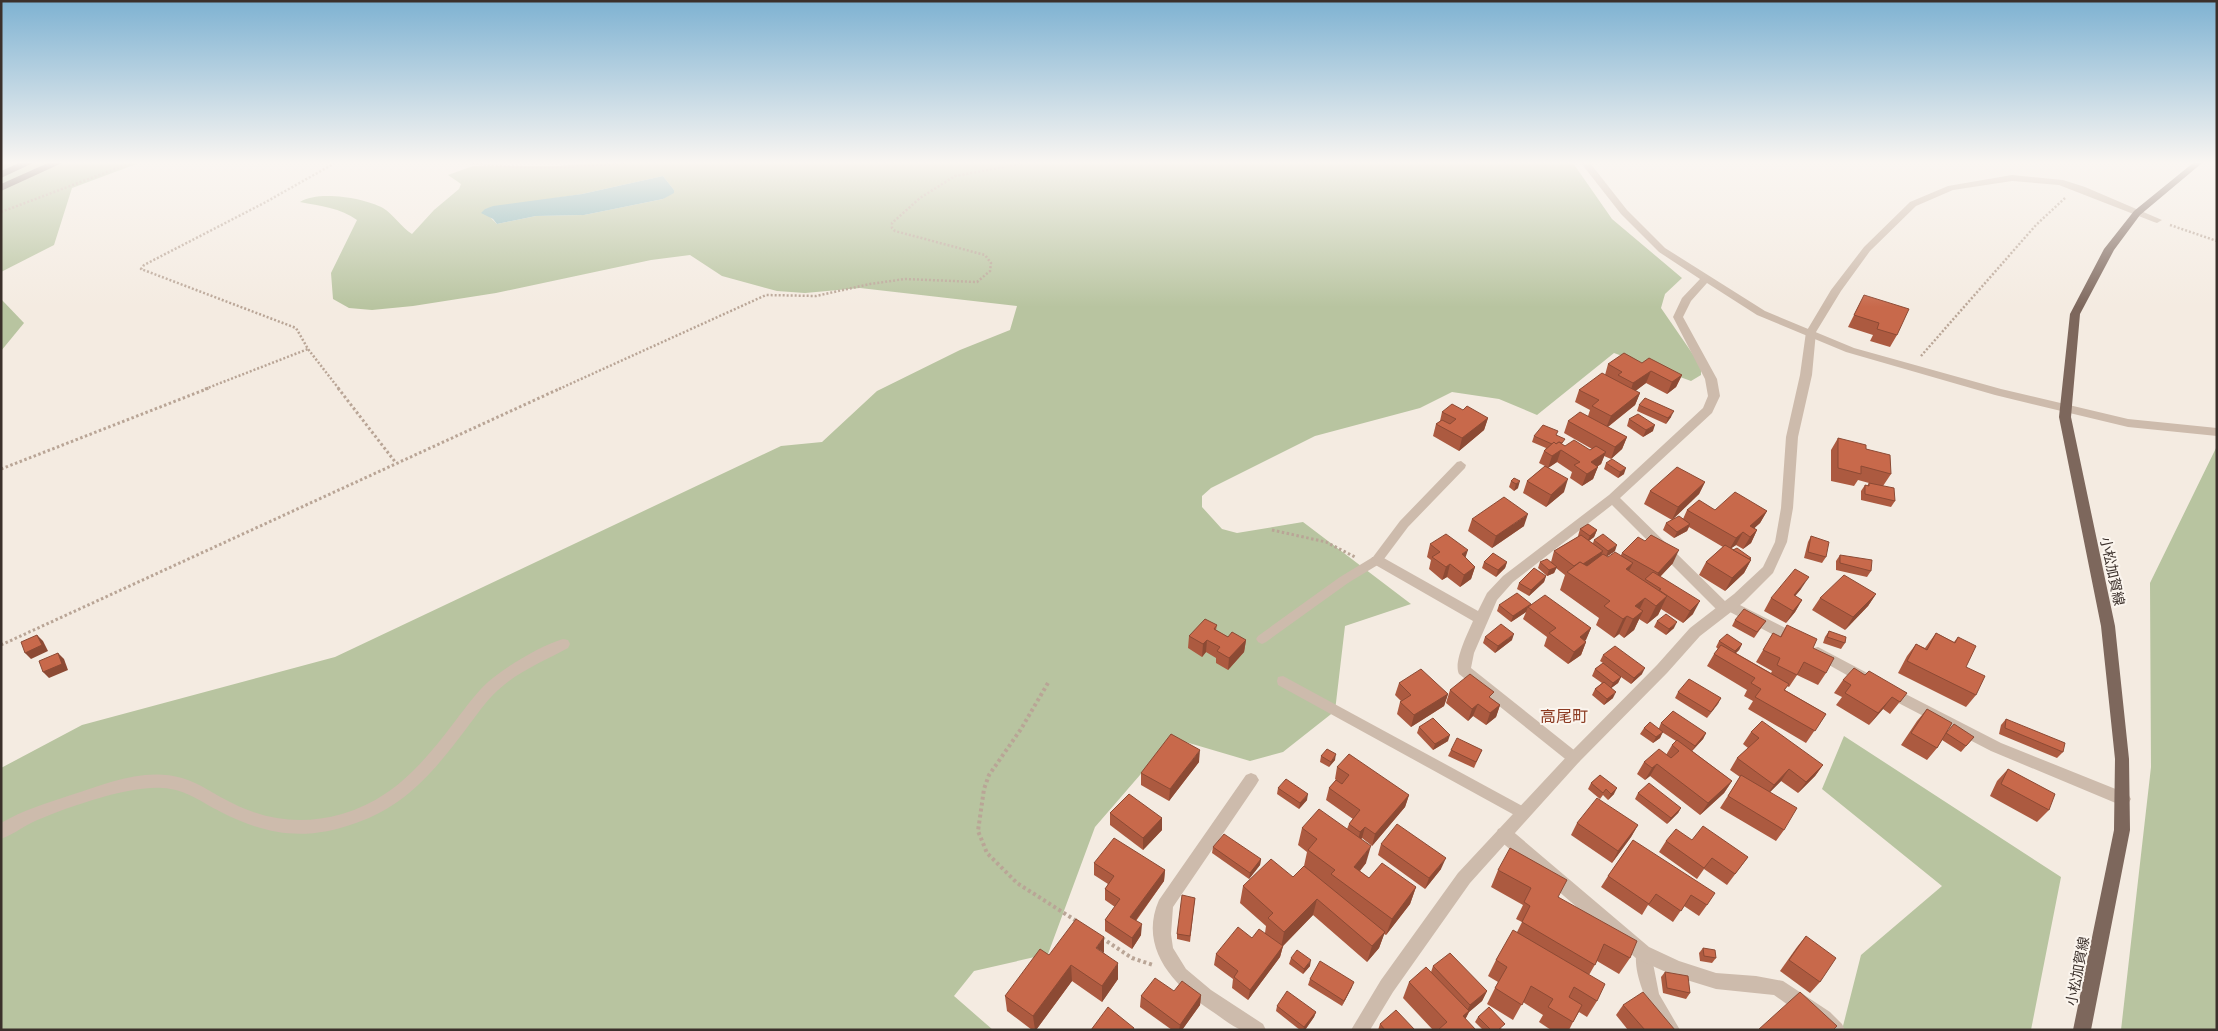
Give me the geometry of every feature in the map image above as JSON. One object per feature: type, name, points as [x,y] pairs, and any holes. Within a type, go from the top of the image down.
[{"type":"main road","name":"小松加賀線","points":[[2082,1030],[2122,830],[2123,798],[2119,720],[2108,626],[2065,408],[2075,314],[2109,249],[2138,213]]},
{"type":"street","points":[[1623,211],[1662,250],[1761,313],[1811,332],[1850,350],[2128,423],[2217,432]]},
{"type":"street","points":[[1360,1030],[1387,986],[1464,878],[1574,758],[1662,670],[1695,632],[1727,608],[1768,570],[1781,542],[1787,508],[1792,437],[1800,392],[1806,375],[1811,332],[1836,290],[1867,249],[1906,211]]},
{"type":"street","points":[[2134,211],[2157,220]]},
{"type":"street","points":[[1574,758],[1472,678],[1464,670],[1467,653],[1492,597],[1508,579],[1613,498],[1708,410],[1714,396],[1711,379],[1678,317],[1683,303],[1695,288],[1707,278]]},
{"type":"street","points":[[1613,498],[1727,608],[1826,656],[1908,703],[1996,747],[2123,798]]},
{"type":"street","points":[[1372,564],[1481,619]]},
{"type":"street","points":[[1,832],[43,811],[113,786],[148,781],[179,783],[260,823],[279,827],[300,828],[340,823],[374,809],[416,780],[492,686],[508,674],[563,644]]},
{"type":"street","points":[[1252,780],[1165,905],[1161,929],[1165,950],[1173,966],[1191,985],[1257,1030]]},
{"type":"street","points":[[1504,834],[1643,954],[1677,969],[1716,981],[1777,987],[1824,1018],[1836,1030]]},
{"type":"lane","points":[[1262,639],[1344,580],[1372,564],[1404,524],[1461,465]]},
{"type":"lane","points":[[1283,682],[1523,813]]},
{"type":"lane","points":[[1643,954],[1651,997],[1672,1030]]},
{"type":"path","points":[[245,211],[144,265],[141,270],[296,328],[308,349],[396,463]]},
{"type":"path","points":[[1,646],[396,463],[766,295],[816,296],[870,284],[905,279],[977,282],[988,277],[992,269],[991,260],[985,255],[895,231],[892,228],[892,223],[905,211]]},
{"type":"path","points":[[1910,367],[1962,311],[2036,225],[2051,211]]},
{"type":"path","points":[[2157,220],[2217,241]]},
{"type":"path","points":[[1,469],[308,349]]},
{"type":"path","points":[[1272,530],[1304,535],[1326,542],[1372,564]]},
{"type":"path","points":[[1048,683],[1021,729],[989,775],[984,789],[978,830],[987,853],[1017,883],[1048,901],[1087,928]]},
{"type":"path","points":[[1094,933],[1125,955],[1143,964],[1163,967],[1173,966]]},
{"type":"green space","points":[[1,211],[65,211],[54,245],[1,272]]},
{"type":"green space","points":[[340,211],[387,211],[412,234],[433,211],[486,211],[497,224],[536,216],[584,215],[603,211],[1607,211],[1612,219],[1682,278],[1665,294],[1661,308],[1701,366],[1701,375],[1691,381],[1614,353],[1537,415],[1499,399],[1452,392],[1420,408],[1315,436],[1211,488],[1202,496],[1202,507],[1222,529],[1237,533],[1303,522],[1411,604],[1345,626],[1335,711],[1283,752],[1250,761],[1172,738],[1095,827],[1048,954],[974,971],[954,996],[993,1030],[1,1030],[1,768],[82,725],[335,657],[781,446],[822,442],[877,391],[960,350],[1010,330],[1017,306],[860,288],[805,293],[777,291],[722,276],[690,255],[651,260],[496,293],[413,306],[372,310],[349,308],[333,299],[331,273],[357,220]]},
{"type":"green space","points":[[1,299],[24,323],[1,351]]},
{"type":"green space","points":[[2217,446],[2217,1030],[2121,1030],[2151,767],[2150,583]]},
{"type":"green space","points":[[1844,736],[2061,877],[2031,1030],[1842,1030],[1861,955],[1942,886],[1822,789]]},
{"type":"water","points":[[483,211],[603,211],[584,215],[536,216],[497,224],[493,219],[481,213]]},
{"type":"building","points":[[1864,295],[1909,309],[1897,335],[1877,329],[1879,323],[1854,315]]},
{"type":"building","points":[[1624,353],[1642,363],[1649,358],[1682,375],[1672,382],[1651,371],[1633,383],[1618,375],[1622,372],[1608,364]]},
{"type":"building","points":[[1602,373],[1640,393],[1611,416],[1592,406],[1599,400],[1579,390]]},
{"type":"building","points":[[1645,398],[1674,411],[1668,418],[1639,405]]},
{"type":"building","points":[[1452,404],[1463,410],[1467,406],[1488,418],[1462,438],[1436,424],[1442,420],[1450,424],[1456,419],[1442,412]]},
{"type":"building","points":[[1580,412],[1627,437],[1615,447],[1568,421]]},
{"type":"building","points":[[1638,414],[1655,425],[1646,430],[1629,419]]},
{"type":"building","points":[[1543,425],[1558,431],[1556,435],[1565,439],[1562,443],[1556,444],[1554,442],[1552,444],[1534,436]]},
{"type":"building","points":[[1838,438],[1866,445],[1866,449],[1890,455],[1891,474],[1861,466],[1861,474],[1838,468]]},
{"type":"building","points":[[1574,440],[1590,450],[1596,446],[1606,452],[1591,462],[1598,467],[1587,474],[1574,465],[1580,462],[1561,450],[1552,456],[1544,451],[1554,442],[1556,444],[1559,442],[1565,446]]},
{"type":"building","points":[[1612,459],[1626,468],[1620,472],[1606,463]]},
{"type":"building","points":[[1545,466],[1568,479],[1551,495],[1527,481]]},
{"type":"building","points":[[1677,467],[1705,482],[1678,507],[1650,491]]},
{"type":"building","points":[[1514,478],[1520,481],[1516,484],[1511,481]]},
{"type":"building","points":[[1869,483],[1894,488],[1895,501],[1865,494],[1865,485],[1869,486]]},
{"type":"building","points":[[1735,492],[1767,511],[1750,526],[1757,530],[1750,537],[1743,532],[1736,538],[1687,510],[1699,500],[1715,510]]},
{"type":"building","points":[[1504,497],[1528,514],[1496,536],[1472,519]]},
{"type":"building","points":[[1679,516],[1690,524],[1677,532],[1666,523]]},
{"type":"building","points":[[1588,524],[1597,530],[1590,536],[1580,529]]},
{"type":"building","points":[[1446,534],[1468,550],[1462,554],[1475,567],[1464,575],[1450,564],[1446,567],[1432,557],[1440,552],[1430,544]]},
{"type":"building","points":[[1603,534],[1617,545],[1608,551],[1594,540]]},
{"type":"building","points":[[1581,535],[1603,551],[1583,564],[1580,562],[1574,566],[1554,551]]},
{"type":"building","points":[[1651,535],[1679,550],[1658,573],[1622,553],[1638,537],[1645,541]]},
{"type":"building","points":[[1811,536],[1829,542],[1826,557],[1808,552]]},
{"type":"building","points":[[1725,545],[1751,560],[1732,578],[1706,562]]},
{"type":"building","points":[[1737,548],[1751,558],[1749,559],[1733,550]]},
{"type":"building","points":[[1615,552],[1633,563],[1626,569],[1667,596],[1656,606],[1645,598],[1635,606],[1643,611],[1633,619],[1627,616],[1623,619],[1604,606],[1610,601],[1567,572],[1580,562],[1587,566],[1603,554],[1608,557]]},
{"type":"building","points":[[1493,553],[1507,562],[1498,570],[1484,562]]},
{"type":"building","points":[[1840,555],[1872,560],[1871,571],[1840,563]]},
{"type":"building","points":[[1547,559],[1557,567],[1549,570],[1540,562]]},
{"type":"building","points":[[1534,568],[1546,576],[1531,590],[1519,583]]},
{"type":"building","points":[[1795,569],[1809,577],[1794,595],[1802,600],[1793,611],[1771,598]]},
{"type":"building","points":[[1653,572],[1700,601],[1690,611],[1645,579]]},
{"type":"building","points":[[1844,575],[1876,594],[1853,617],[1820,598]]},
{"type":"building","points":[[1517,593],[1531,604],[1513,616],[1499,605]]},
{"type":"building","points":[[1545,595],[1591,628],[1580,637],[1586,642],[1574,652],[1549,633],[1556,628],[1528,607]]},
{"type":"building","points":[[1744,609],[1766,621],[1757,632],[1735,620]]},
{"type":"building","points":[[1666,614],[1677,622],[1669,629],[1657,621]]},
{"type":"building","points":[[1205,619],[1217,625],[1214,629],[1228,637],[1232,632],[1246,640],[1229,658],[1217,651],[1220,647],[1207,640],[1203,644],[1189,636]]},
{"type":"building","points":[[1501,624],[1514,634],[1498,646],[1485,637]]},
{"type":"building","points":[[1787,625],[1817,639],[1813,648],[1834,658],[1826,673],[1804,662],[1797,675],[1777,665],[1780,658],[1763,650],[1773,633],[1781,637]]},
{"type":"building","points":[[1829,631],[1846,637],[1845,643],[1827,637]]},
{"type":"building","points":[[1936,633],[1955,643],[1958,637],[1976,646],[1966,667],[1985,676],[1976,695],[1907,661],[1916,644],[1927,650]]},
{"type":"building","points":[[1727,634],[1742,644],[1735,651],[1719,641]]},
{"type":"building","points":[[37,635],[42,645],[25,653],[21,642]]},
{"type":"building","points":[[1721,645],[1789,684],[1784,690],[1826,714],[1815,731],[1755,697],[1761,689],[1751,683],[1755,678],[1714,654]]},
{"type":"building","points":[[1615,646],[1645,668],[1634,678],[1603,655]]},
{"type":"building","points":[[58,653],[62,664],[43,672],[39,661]]},
{"type":"building","points":[[1603,663],[1621,677],[1613,683],[1595,669]]},
{"type":"building","points":[[1854,668],[1865,675],[1869,671],[1907,693],[1900,702],[1892,697],[1878,713],[1845,693],[1851,685],[1843,680]]},
{"type":"building","points":[[1421,669],[1448,694],[1414,715],[1400,702],[1411,695],[1399,683]]},
{"type":"building","points":[[1470,674],[1494,692],[1489,697],[1500,705],[1490,713],[1478,704],[1472,709],[1450,690]]},
{"type":"building","points":[[1689,679],[1721,698],[1711,712],[1678,692]]},
{"type":"building","points":[[1604,682],[1616,692],[1607,699],[1595,689]]},
{"type":"building","points":[[1927,709],[1952,723],[1937,748],[1911,733]]},
{"type":"building","points":[[1673,711],[1706,733],[1695,746],[1661,723]]},
{"type":"building","points":[[1433,718],[1450,735],[1435,744],[1419,727]]},
{"type":"building","points":[[2006,719],[2065,743],[2063,752],[2005,728]]},
{"type":"building","points":[[1762,721],[1823,765],[1806,782],[1789,769],[1774,785],[1737,758],[1759,738],[1751,732]]},
{"type":"building","points":[[1650,722],[1663,732],[1656,737],[1644,728]]},
{"type":"building","points":[[1954,724],[1974,737],[1966,746],[1946,733]]},
{"type":"building","points":[[1171,734],[1200,750],[1170,789],[1141,773]]},
{"type":"building","points":[[1457,738],[1482,750],[1476,762],[1451,750]]},
{"type":"building","points":[[1677,740],[1732,781],[1708,803],[1657,764],[1652,768],[1644,762],[1659,749],[1671,758],[1679,751],[1672,745]]},
{"type":"building","points":[[1327,749],[1336,754],[1331,762],[1321,756]]},
{"type":"building","points":[[1349,754],[1409,795],[1375,834],[1365,827],[1360,832],[1349,824],[1360,810],[1329,788],[1336,780],[1342,784],[1349,775],[1337,767]]},
{"type":"building","points":[[2008,769],[2055,794],[2049,810],[2001,784]]},
{"type":"building","points":[[1600,775],[1617,788],[1611,794],[1606,789],[1603,793],[1591,783]]},
{"type":"building","points":[[1741,775],[1797,808],[1784,830],[1728,796]]},
{"type":"building","points":[[1286,779],[1308,794],[1300,803],[1278,788]]},
{"type":"building","points":[[1649,783],[1681,808],[1671,818],[1638,793]]},
{"type":"building","points":[[1129,794],[1162,818],[1143,838],[1110,813]]},
{"type":"building","points":[[1597,798],[1638,825],[1618,851],[1577,823]]},
{"type":"building","points":[[1319,809],[1371,846],[1354,867],[1369,878],[1382,863],[1416,887],[1392,919],[1331,874],[1335,870],[1308,850],[1317,839],[1302,828]]},
{"type":"building","points":[[1397,824],[1446,858],[1429,878],[1381,844]]},
{"type":"building","points":[[1703,826],[1748,857],[1735,874],[1712,858],[1704,868],[1666,841],[1676,829],[1692,840]]},
{"type":"building","points":[[1224,834],[1261,859],[1250,873],[1213,847]]},
{"type":"building","points":[[1114,838],[1165,870],[1130,917],[1142,924],[1132,938],[1105,920],[1120,899],[1105,889],[1114,876],[1094,863]]},
{"type":"building","points":[[1633,840],[1715,893],[1707,905],[1691,895],[1681,911],[1656,894],[1649,904],[1608,876]]},
{"type":"building","points":[[1510,848],[1567,880],[1558,897],[1637,941],[1630,958],[1604,944],[1595,965],[1522,922],[1530,906],[1524,902],[1531,888],[1498,870]]},
{"type":"building","points":[[1271,859],[1293,877],[1304,866],[1385,932],[1372,946],[1317,899],[1284,932],[1268,918],[1273,913],[1243,886]]},
{"type":"building","points":[[1182,895],[1195,898],[1190,936],[1177,934]]},
{"type":"building","points":[[1076,919],[1104,937],[1096,948],[1118,963],[1102,986],[1071,965],[1033,1016],[1005,996],[1040,949],[1049,955]]},
{"type":"building","points":[[1238,927],[1252,938],[1259,929],[1283,946],[1250,990],[1234,977],[1238,971],[1216,954]]},
{"type":"building","points":[[1513,930],[1605,984],[1597,1001],[1574,987],[1569,997],[1582,1005],[1573,1022],[1548,1007],[1553,999],[1531,986],[1522,1005],[1495,988],[1507,967],[1496,960]]},
{"type":"building","points":[[1806,936],[1836,958],[1820,982],[1789,960]]},
{"type":"building","points":[[1703,948],[1715,950],[1716,958],[1704,956]]},
{"type":"building","points":[[1297,950],[1311,960],[1304,969],[1291,958]]},
{"type":"building","points":[[1450,953],[1487,991],[1470,1005],[1433,966]]},
{"type":"building","points":[[1320,961],[1354,982],[1344,1001],[1310,979]]},
{"type":"building","points":[[1426,967],[1469,1011],[1463,1016],[1476,1030],[1438,1030],[1447,1022],[1409,982]]},
{"type":"building","points":[[1665,972],[1688,976],[1690,993],[1667,988]]},
{"type":"building","points":[[1155,978],[1174,991],[1182,981],[1201,995],[1180,1025],[1141,996]]},
{"type":"building","points":[[1287,991],[1316,1012],[1304,1027],[1277,1006]]},
{"type":"building","points":[[1643,992],[1675,1030],[1645,1030],[1623,1005]]},
{"type":"building","points":[[1800,992],[1837,1026],[1833,1030],[1758,1030]]},
{"type":"building","points":[[1108,1007],[1134,1028],[1133,1030],[1091,1030]]},
{"type":"building","points":[[1489,1007],[1505,1024],[1498,1030],[1491,1030],[1478,1017]]},
{"type":"building","points":[[1396,1010],[1415,1030],[1385,1030],[1380,1024]]},
{"type":"district","name":"高尾町","points":[[1564,715]]}]
